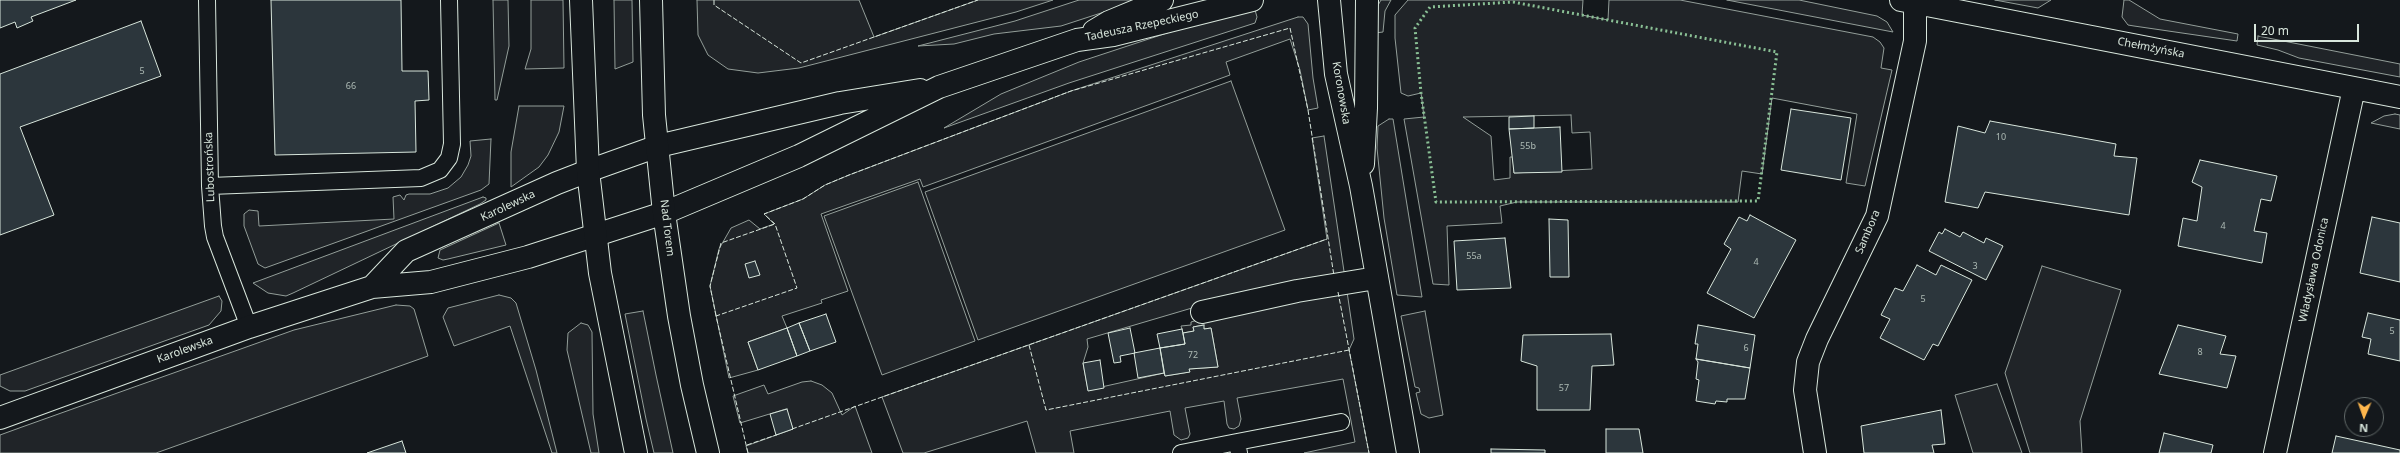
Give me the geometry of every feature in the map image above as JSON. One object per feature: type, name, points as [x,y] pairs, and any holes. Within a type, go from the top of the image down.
[{"type":"street","points":[[581,0],[588,171],[595,235],[610,332],[636,453]]},
{"type":"street","name":"Nad Torem","points":[[651,0],[653,87],[664,212],[692,385],[708,453]]},
{"type":"street","name":"Tadeusza Rzepeckiego","points":[[1077,40],[1109,22],[1162,0]]},
{"type":"street","name":"Tadeusza Rzepeckiego","points":[[1077,40],[1136,29],[1252,0]]},
{"type":"street","name":"Koronowska","points":[[1329,0],[1336,74],[1361,186],[1408,453]]},
{"type":"street","name":"Koronowska","points":[[1361,186],[1366,108],[1367,0]]},
{"type":"street","name":"Chełmżyńska","points":[[1911,1],[2400,97]]},
{"type":"street","name":"Sambora","points":[[1815,453],[1805,390],[1808,362],[1817,339],[1877,216],[1915,41],[1911,1]]},
{"type":"street","points":[[939,87],[1077,40]]},
{"type":"street","name":"Karolewska","points":[[372,287],[406,251],[557,182],[658,146],[840,103],[939,87]]},
{"type":"street","name":"Karolewska","points":[[0,418],[249,328],[372,287],[431,282],[528,257],[664,212],[799,156],[939,87]]},
{"type":"street","name":"Władysława Odonica","points":[[2275,453],[2354,88]]},
{"type":"street","points":[[1202,312],[1297,291],[1376,278]]},
{"type":"lane","name":"Lubostrońska","points":[[207,0],[210,186],[215,237],[249,328]]},
{"type":"lane","points":[[210,186],[421,178],[440,170],[449,158],[452,144],[449,0]]},
{"type":"lane","points":[[1181,453],[1238,448],[1341,422]]},
{"type":"shaded area","points":[[493,0],[508,0],[509,46],[497,100],[495,100]]},
{"type":"shaded area","points":[[531,0],[563,0],[564,68],[525,69],[531,49]]},
{"type":"shaded area","points":[[614,0],[632,0],[633,62],[615,69]]},
{"type":"shaded area","points":[[697,0],[859,0],[874,37],[978,0],[1053,0],[1016,12],[799,68],[758,73],[728,69],[708,55],[698,35]]},
{"type":"shaded area","points":[[1079,0],[1141,0],[1061,26],[994,34],[954,44],[918,46],[1015,21]]},
{"type":"shaded area","points":[[1381,0],[1391,0],[1385,11],[1383,32],[1375,33],[1377,7]]},
{"type":"shaded area","points":[[1408,0],[1583,0],[1582,15],[1608,20],[1609,0],[1680,0],[1873,37],[1880,42],[1884,48],[1881,68],[1892,70],[1865,186],[1846,183],[1857,114],[1772,98],[1762,174],[1742,171],[1738,202],[1517,202],[1500,206],[1502,223],[1447,226],[1449,285],[1433,284],[1404,119],[1424,117],[1421,93],[1408,96],[1401,93],[1395,38],[1395,15]],"holes":[[[1571,115],[1572,133],[1590,132],[1592,169],[1514,173],[1513,157],[1510,157],[1510,178],[1494,180],[1491,136],[1463,117]]]},
{"type":"shaded area","points":[[1727,0],[1799,0],[1877,16],[1887,22],[1893,32]]},
{"type":"shaded area","points":[[1995,0],[2051,0],[2038,8]]},
{"type":"shaded area","points":[[2124,0],[2129,0],[2160,19],[2238,34],[2237,41],[2128,25],[2122,17]]},
{"type":"shaded area","points":[[1255,10],[1257,17],[1255,23],[1069,83],[944,128],[1001,94],[1079,62],[1170,32]]},
{"type":"shaded area","points":[[1298,17],[1303,17],[1308,24],[1313,78],[1318,108],[1308,110],[1300,70],[1290,39],[1226,62],[1230,75],[923,187],[920,179],[821,214],[848,291],[821,300],[822,303],[782,316],[787,328],[748,342],[758,370],[729,378],[710,286],[719,249],[731,228],[749,220],[760,229],[774,224],[764,214],[803,199],[825,185],[849,175],[1071,91]]},
{"type":"shaded area","points":[[2258,36],[2400,64],[2400,77],[2299,58],[2278,50],[2257,45]]},
{"type":"shaded area","points":[[1231,81],[1285,230],[978,340],[925,192]]},
{"type":"shaded area","points":[[519,106],[564,106],[559,132],[548,155],[539,167],[511,187],[511,152]]},
{"type":"shaded area","points":[[2395,114],[2400,115],[2400,129],[2371,123],[2384,116]]},
{"type":"shaded area","points":[[1389,119],[1393,119],[1422,297],[1397,295],[1384,218],[1377,148],[1378,126]]},
{"type":"shaded area","points":[[1324,136],[1354,339],[1349,350],[1369,453],[1304,453],[1355,442],[1343,379],[1237,398],[1241,419],[1239,426],[1234,429],[1229,428],[1227,424],[1224,401],[1185,408],[1190,434],[1188,438],[1181,440],[1174,435],[1170,411],[1070,431],[1074,453],[1036,453],[1027,421],[924,453],[903,453],[882,397],[1327,239],[1312,138]],"holes":[[[1209,303],[1211,316],[1191,322],[1191,325],[1181,326],[1183,333],[1194,331],[1193,327],[1203,325],[1204,329],[1211,328],[1218,367],[1189,369],[1189,372],[1165,376],[1164,373],[1088,390],[1083,363],[1088,347],[1087,339]]]},
{"type":"shaded area","points":[[491,139],[489,184],[481,190],[265,268],[258,264],[244,226],[244,214],[249,210],[258,211],[259,226],[394,219],[393,197],[400,195],[404,200],[406,195],[409,194],[430,194],[448,188],[461,177],[468,165],[471,156],[470,141]]},
{"type":"shaded area","points":[[918,182],[975,341],[882,375],[824,216]]},
{"type":"shaded area","points":[[483,197],[486,198],[486,200],[480,204],[286,296],[268,293],[253,283]]},
{"type":"shaded area","points":[[499,223],[506,245],[443,260],[438,258],[440,250]]},
{"type":"shaded area","points":[[2042,266],[2121,290],[2080,421],[2082,453],[2030,453],[2005,373]]},
{"type":"shaded area","points":[[499,295],[511,298],[516,303],[536,370],[557,453],[552,453],[510,326],[454,346],[443,317],[448,308]]},
{"type":"shaded area","points":[[219,296],[222,301],[221,311],[209,325],[25,391],[10,391],[0,386],[0,375]]},
{"type":"shaded area","points":[[396,305],[410,306],[414,309],[428,356],[156,453],[0,453],[0,435],[294,330]]},
{"type":"shaded area","points":[[643,311],[673,453],[654,453],[646,419],[625,314]]},
{"type":"shaded area","points":[[1425,311],[1443,415],[1429,418],[1421,414],[1416,393],[1420,392],[1419,388],[1415,387],[1401,316]]},
{"type":"shaded area","points":[[581,323],[588,325],[592,332],[593,414],[599,453],[591,453],[567,350],[568,333]]},
{"type":"shaded area","points":[[811,381],[822,385],[832,393],[842,415],[855,406],[872,453],[748,453],[746,446],[793,429],[786,409],[740,423],[733,396],[764,385],[768,394],[802,382]]},
{"type":"shaded area","points":[[1997,384],[2022,453],[1973,453],[1955,395]]},
{"type":"building","points":[[0,0],[76,0],[31,17],[33,21],[17,28],[15,22],[0,28]]},
{"type":"building","points":[[271,0],[401,0],[402,71],[428,71],[429,100],[415,101],[416,152],[275,155]]},
{"type":"building","points":[[141,21],[161,76],[20,127],[54,215],[0,235],[0,74]]},
{"type":"building","points":[[1791,109],[1851,118],[1841,180],[1781,170]]},
{"type":"building","points":[[1534,116],[1534,128],[1509,129],[1509,117]]},
{"type":"building","points":[[1990,121],[2116,144],[2114,156],[2137,158],[2129,215],[1985,192],[1978,208],[1945,202],[1958,126],[1985,133]]},
{"type":"building","points":[[1560,127],[1562,172],[1514,173],[1509,129]]},
{"type":"building","points":[[2200,160],[2277,176],[2271,201],[2261,199],[2254,231],[2267,233],[2262,263],[2178,246],[2183,218],[2197,221],[2202,187],[2192,182]]},
{"type":"building","points":[[1750,215],[1796,240],[1754,318],[1707,293],[1731,249],[1724,244],[1739,217],[1747,221]]},
{"type":"building","points":[[2372,217],[2400,223],[2400,282],[2360,273]]},
{"type":"building","points":[[1549,219],[1568,220],[1569,277],[1550,277]]},
{"type":"building","points":[[1945,229],[1960,237],[1963,232],[1984,243],[1986,238],[2003,246],[1986,280],[1929,251],[1939,232],[1942,234]]},
{"type":"building","points":[[1505,238],[1511,288],[1457,290],[1454,241]]},
{"type":"building","points":[[755,261],[760,275],[749,278],[745,264]]},
{"type":"building","points":[[1917,265],[1936,275],[1941,265],[1972,280],[1938,346],[1933,344],[1924,360],[1880,338],[1890,319],[1881,315],[1895,288],[1903,291]]},
{"type":"building","points":[[2368,313],[2400,320],[2400,361],[2368,354],[2371,339],[2362,337]]},
{"type":"building","points":[[826,314],[836,342],[810,351],[799,323]]},
{"type":"building","points":[[799,323],[810,351],[797,356],[787,328]]},
{"type":"building","points":[[1204,325],[1204,329],[1211,328],[1218,367],[1189,369],[1190,372],[1165,376],[1160,348],[1185,344],[1183,333],[1194,331],[1193,327]]},
{"type":"building","points":[[1698,325],[1755,335],[1750,368],[1696,359],[1698,344],[1695,344]]},
{"type":"building","points":[[2178,325],[2226,336],[2220,354],[2236,356],[2227,388],[2159,374]]},
{"type":"building","points":[[787,328],[797,356],[758,370],[748,342]]},
{"type":"building","points":[[1130,328],[1135,353],[1120,356],[1121,362],[1114,363],[1108,333]]},
{"type":"building","points":[[1182,329],[1185,344],[1160,348],[1157,334]]},
{"type":"building","points":[[1611,334],[1614,365],[1592,366],[1590,410],[1537,410],[1537,366],[1521,361],[1523,335]]},
{"type":"building","points":[[1160,348],[1164,373],[1138,378],[1134,353]]},
{"type":"building","points":[[1696,359],[1750,368],[1745,399],[1727,399],[1727,402],[1716,401],[1715,404],[1696,401],[1699,380],[1696,379],[1698,362]]},
{"type":"building","points":[[1100,360],[1104,388],[1088,391],[1083,363]]},
{"type":"building","points":[[787,409],[793,429],[776,435],[770,414]]},
{"type":"building","points":[[1941,410],[1945,444],[1932,445],[1934,453],[1864,453],[1861,426]]},
{"type":"building","points":[[1606,429],[1639,429],[1643,453],[1606,453]]},
{"type":"building","points":[[2164,433],[2213,445],[2211,453],[2159,453]]},
{"type":"building","points":[[2336,436],[2400,450],[2400,453],[2332,453]]},
{"type":"building","points":[[402,441],[406,453],[367,453]]},
{"type":"building","points":[[1491,449],[1545,450],[1545,453],[1491,453]]},
{"type":"hedge","points":[[1513,2],[1777,52],[1758,201],[1436,202],[1421,93],[1415,28],[1430,7],[1513,2]]},
{"type":"fence","points":[[714,0],[714,5],[801,63],[978,0]]},
{"type":"fence","points":[[748,453],[716,316],[797,288],[775,224],[764,214],[803,199],[825,185],[849,175],[1071,91],[1290,28],[1308,110],[1334,276]]},
{"type":"fence","points":[[716,316],[710,286],[721,243],[775,224]]},
{"type":"fence","points":[[792,429],[1327,239]]},
{"type":"fence","points":[[1338,292],[1369,453]]},
{"type":"fence","points":[[1029,345],[1046,410],[1349,350]]},
{"type":"fence","points":[[747,445],[779,434]]}]
